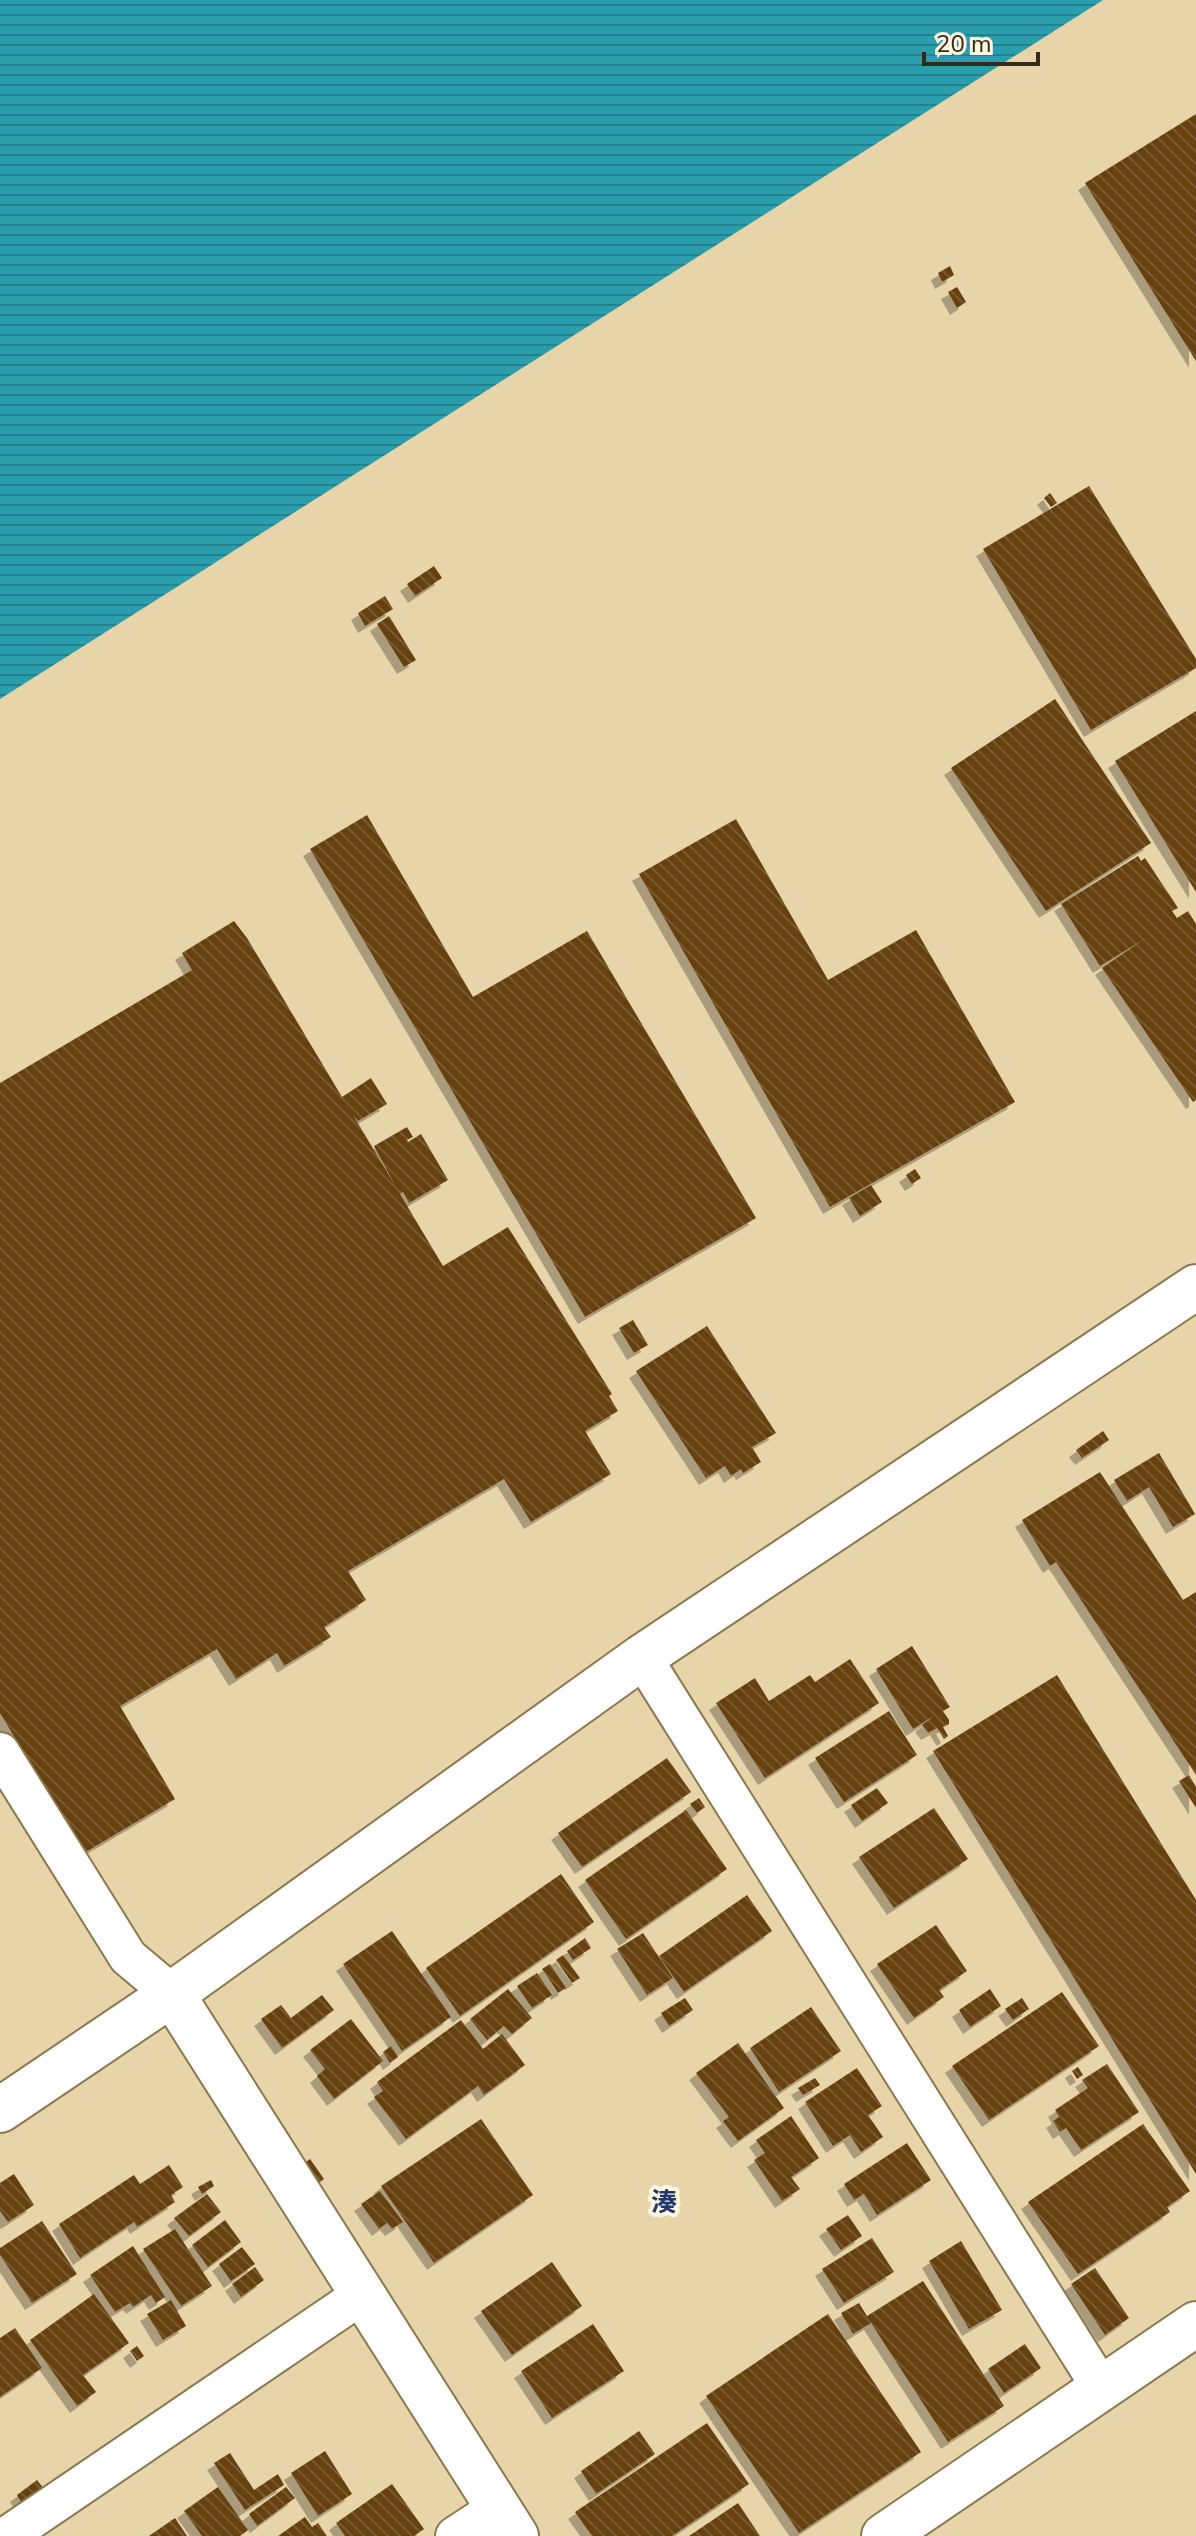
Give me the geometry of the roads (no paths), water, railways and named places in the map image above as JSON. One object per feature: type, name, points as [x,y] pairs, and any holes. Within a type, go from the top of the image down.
[{"type":"street","points":[[0,2110],[172,1994],[642,1657],[1196,1287]]},
{"type":"street","points":[[642,1657],[1102,2389]]},
{"type":"street","points":[[0,1752],[128,1957],[172,1994],[507,2522],[455,2536]]},
{"type":"street","points":[[7,2536],[363,2294]]},
{"type":"street","points":[[884,2536],[1196,2324]]},
{"type":"water","points":[[0,0],[1103,0],[0,699]]},
{"type":"district","name":"湊","points":[[664,2202]]}]
